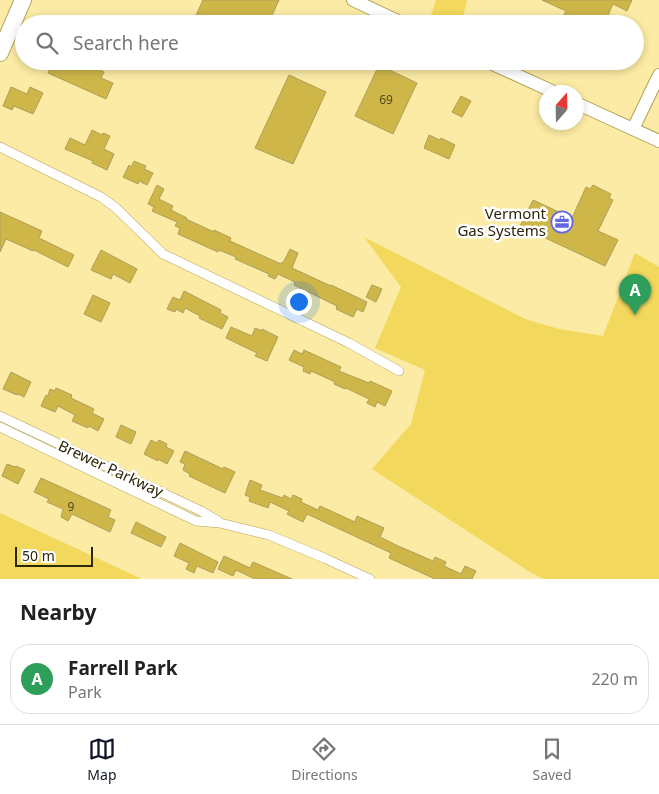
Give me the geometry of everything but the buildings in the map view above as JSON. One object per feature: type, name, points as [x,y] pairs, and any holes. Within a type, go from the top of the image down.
[{"type":"highway","points":[[16,15],[23,0]]},
{"type":"highway","points":[[0,51],[15,18]]},
{"type":"street","points":[[353,0],[385,15]]},
{"type":"street","points":[[506,70],[539,85]]},
{"type":"street","points":[[633,129],[659,75]]},
{"type":"street","points":[[584,107],[659,141]]},
{"type":"street","points":[[0,147],[101,196],[163,254],[349,343],[399,371]]},
{"type":"street","name":"Brewer Parkway","points":[[0,416],[201,511],[220,523]]},
{"type":"street","name":"Brewer Parkway","points":[[0,427],[196,522],[220,523],[269,535],[370,579]]},
{"type":"shaded area","points":[[436,0],[467,0],[463,15],[431,15]]},
{"type":"shaded area","points":[[364,237],[525,319],[559,329],[603,336],[635,253],[659,267],[659,579],[544,579],[530,572],[372,469],[411,424],[425,370],[375,348],[401,287]]},
{"type":"shaded area","points":[[0,513],[142,579],[0,579]]},
{"type":"place","name":"Vermont Gas Systems","points":[[562,222]]},
{"type":"place","name":"Farrell Park","points":[[635,315]]}]
